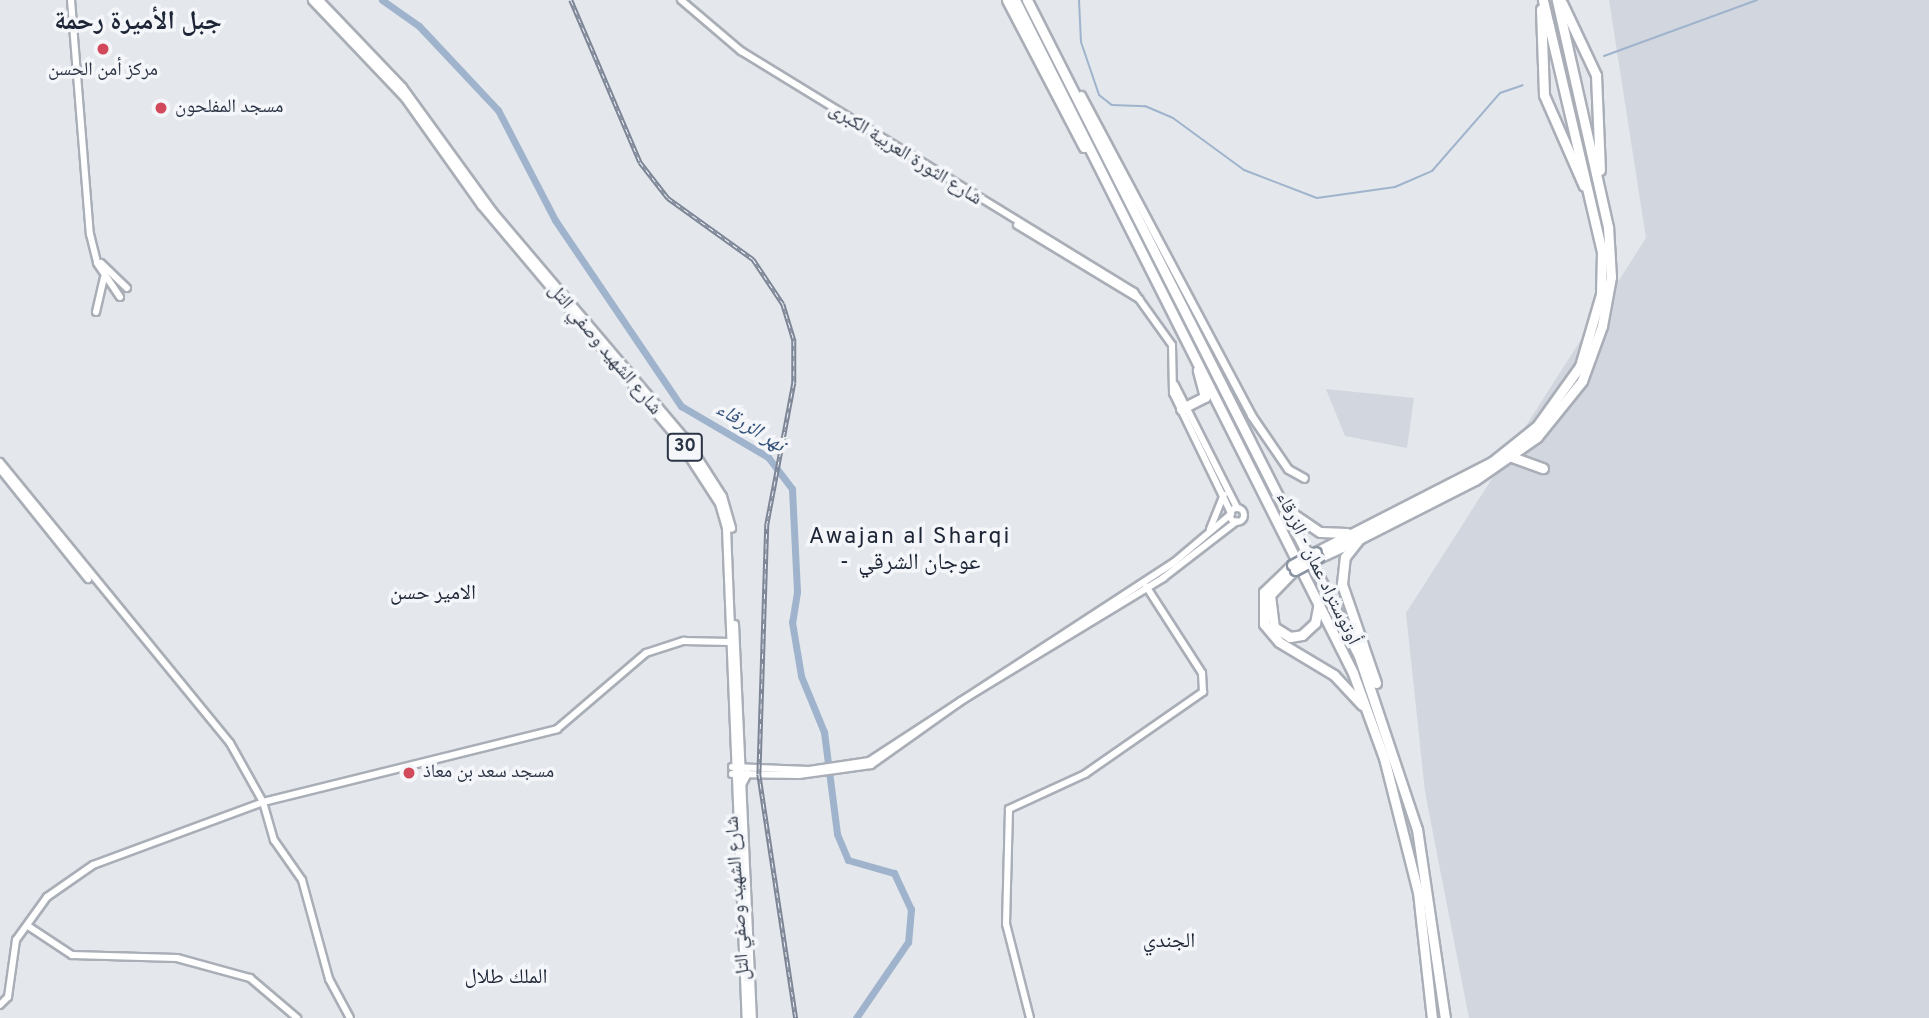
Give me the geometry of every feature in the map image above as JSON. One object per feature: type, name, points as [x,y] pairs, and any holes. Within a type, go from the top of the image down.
[{"type":"highway","name":"أوتوستراد عمان - الزرقاء","points":[[1007,0],[1092,156]]},
{"type":"highway","name":"أوتوستراد عمان - الزرقاء","points":[[1015,0],[1148,272],[1320,600],[1369,713],[1418,892],[1432,1018]]},
{"type":"highway","name":"أوتوستراد عمان - الزرقاء","points":[[1027,0],[1235,393],[1380,709],[1420,846],[1445,1018]]},
{"type":"highway","name":"أوتوستراد عمان - الزرقاء","points":[[1034,0],[1105,149]]},
{"type":"highway","points":[[1473,477],[1537,426],[1580,366],[1601,293],[1602,252],[1569,103],[1542,0]]},
{"type":"highway","points":[[1542,0],[1544,95],[1591,199]]},
{"type":"highway","points":[[1559,0],[1573,75],[1601,186]]},
{"type":"highway","points":[[1369,713],[1334,675],[1279,642],[1264,624],[1264,592],[1293,568],[1512,457],[1537,437],[1581,381],[1602,326],[1611,259],[1601,186],[1596,75],[1559,0]]},
{"type":"highway","points":[[1184,410],[1205,397],[1199,365]]},
{"type":"highway","points":[[1184,410],[1208,401],[1221,408]]},
{"type":"highway","points":[[1512,457],[1540,464],[1537,437]]},
{"type":"highway","points":[[1288,508],[1321,532],[1359,534]]},
{"type":"highway","points":[[1359,534],[1340,574],[1380,709]]},
{"type":"highway","points":[[1293,568],[1270,594],[1274,627],[1290,636],[1307,632],[1320,600]]},
{"type":"main road","name":"شارع الشهيد وصفي التل","points":[[312,0],[405,98],[481,205],[696,461],[725,520],[752,1018]]},
{"type":"main road","name":"شارع الشهيد وصفي التل","points":[[319,0],[402,87],[492,211],[710,473],[731,527],[746,1018]]},
{"type":"main road","points":[[1081,95],[1235,393],[1288,469],[1304,478]]},
{"type":"street","points":[[71,0],[95,252],[104,276],[120,297]]},
{"type":"street","name":"شارع الثورة العربية الكبرى","points":[[679,0],[741,51],[1141,300],[1172,345],[1173,380],[1184,410],[1237,522]]},
{"type":"street","points":[[95,252],[127,288]]},
{"type":"street","points":[[96,312],[104,276]]},
{"type":"street","name":"شارع الثورة العربية الكبرى","points":[[1184,410],[1237,508]]},
{"type":"street","points":[[0,462],[140,639]]},
{"type":"street","points":[[0,469],[140,639],[207,709],[263,802],[274,840],[302,880],[329,979],[350,1018]]},
{"type":"street","points":[[1201,539],[1219,517],[1224,493]]},
{"type":"street","points":[[739,769],[833,771],[871,765],[1133,596],[1145,585],[1231,514],[1237,508],[1244,514],[1163,578],[1145,585],[961,695],[875,757],[833,771]]},
{"type":"street","points":[[1155,600],[1163,578]]},
{"type":"street","points":[[1030,1018],[1007,936],[1006,818],[1016,802],[1067,784],[1203,692],[1202,673],[1145,585]]},
{"type":"street","points":[[1133,596],[1155,600]]},
{"type":"street","points":[[0,1005],[9,997],[14,944],[47,897],[76,874],[263,802],[557,729],[646,653],[701,639],[730,642]]},
{"type":"street","points":[[28,926],[72,955],[177,958],[250,978],[297,1018]]},
{"type":"shaded area","points":[[1609,0],[1929,0],[1929,1018],[1469,1018],[1425,792],[1406,613],[1646,238]]},
{"type":"shaded area","points":[[1326,389],[1414,398],[1407,448],[1345,436]]},
{"type":"waterway","name":"نهر الزرقاء","points":[[382,0],[419,26],[498,110],[555,220],[681,406],[768,457],[792,489],[797,592],[792,622],[801,676],[824,732],[837,834],[848,860],[894,873],[911,909],[908,942],[856,1018]]},
{"type":"waterway","points":[[1079,0],[1081,42],[1099,95],[1112,105],[1145,106],[1173,118],[1244,170],[1317,198],[1395,187],[1432,171],[1500,93],[1523,85]]},
{"type":"waterway","points":[[1604,56],[1757,0]]},
{"type":"railway","points":[[571,0],[640,162],[668,198],[753,259],[783,304],[794,341],[794,383],[767,524],[759,774],[796,1018]]},
{"type":"place","name":"مركز أمن الحسن","points":[[103,49]]},
{"type":"place","name":"مسجد المفلحون","points":[[161,108]]},
{"type":"place","name":"مسجد سعد بن معاذ","points":[[409,773]]},
{"type":"district","name":"جبل الأميرة رحمة","points":[[138,23]]},
{"type":"district","name":"Awajan al Sharqi - عوجان الشرقي","points":[[910,551]]},
{"type":"district","name":"الامير حسن","points":[[433,594]]},
{"type":"district","name":"الجندي","points":[[1169,942]]},
{"type":"district","name":"الملك طلال","points":[[506,978]]}]
